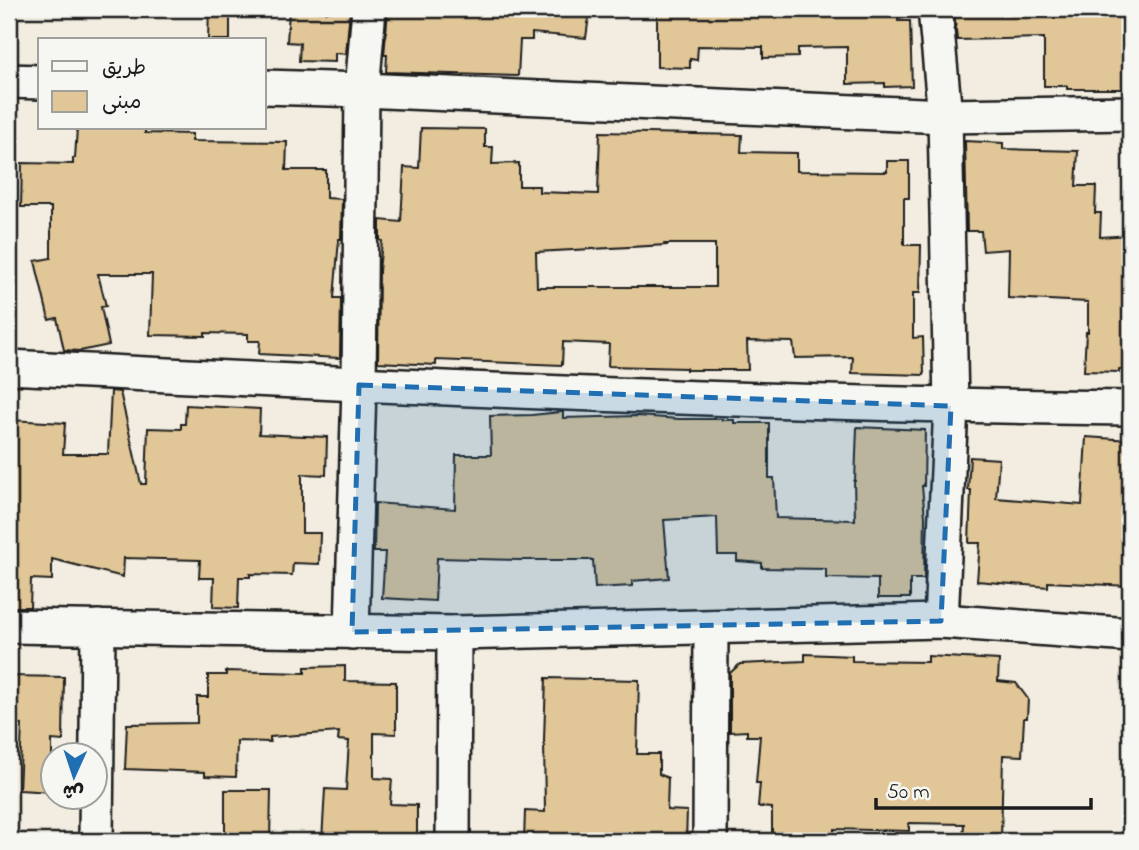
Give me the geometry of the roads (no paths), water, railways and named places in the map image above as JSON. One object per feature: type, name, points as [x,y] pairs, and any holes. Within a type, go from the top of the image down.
[{"type":"street","points":[[352,632],[359,384],[362,90],[369,9]]},
{"type":"street","points":[[935,9],[945,116],[951,406],[941,621]]},
{"type":"street","points":[[9,81],[38,82]]},
{"type":"street","points":[[266,88],[945,116],[1130,113]]},
{"type":"street","points":[[9,367],[359,384],[951,406],[1130,408]]},
{"type":"street","points":[[9,626],[454,633],[941,621],[1130,635]]},
{"type":"street","points":[[96,841],[98,627]]},
{"type":"street","points":[[710,627],[710,841]]},
{"type":"street","points":[[453,841],[454,633]]}]
